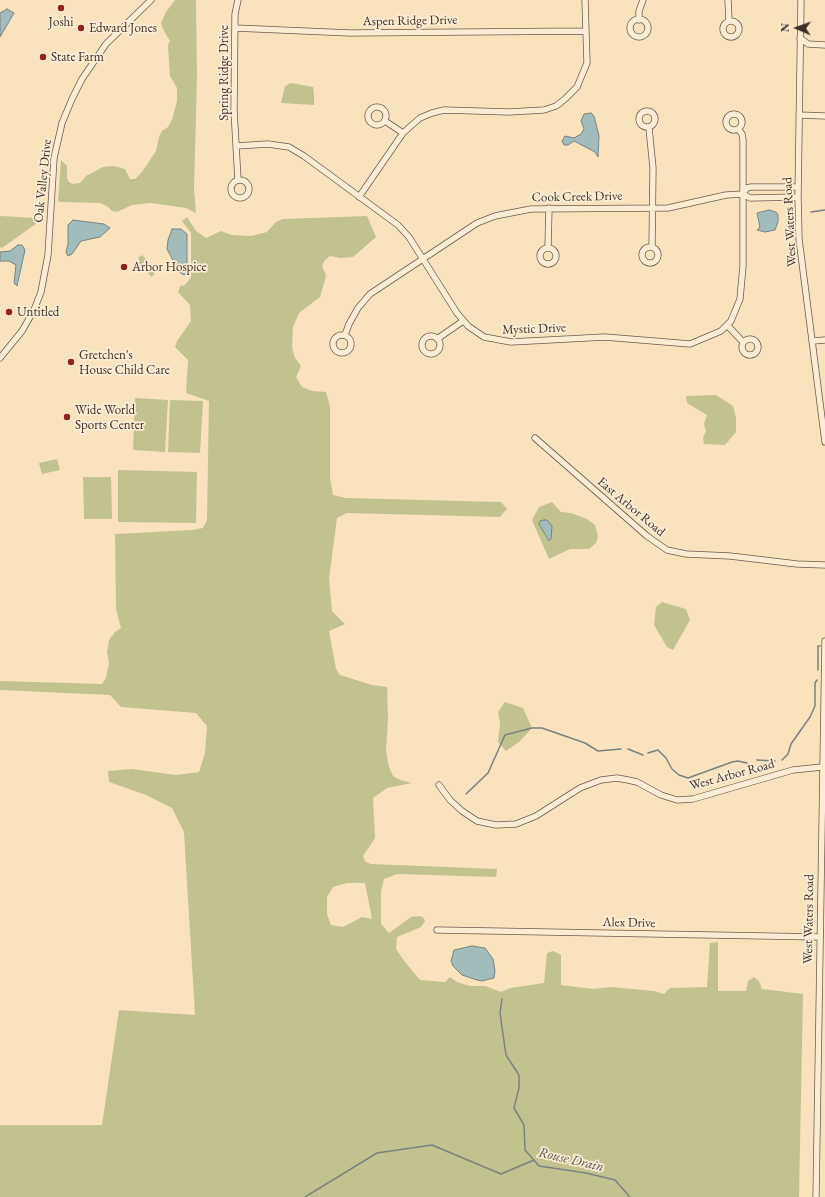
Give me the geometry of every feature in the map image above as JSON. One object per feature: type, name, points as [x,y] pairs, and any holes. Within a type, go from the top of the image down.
[{"type":"street","name":"Oak Valley Drive","points":[[0,358],[16,339],[34,310],[44,280],[48,255],[54,158],[62,123],[72,99],[82,79],[106,44],[151,0]]},
{"type":"street","name":"Spring Ridge Drive","points":[[238,0],[235,28],[234,110],[238,180]]},
{"type":"street","points":[[359,197],[403,134],[420,118],[444,110],[529,112],[544,110],[556,106],[577,87],[583,76],[587,63],[585,0]]},
{"type":"street","points":[[639,20],[639,11],[643,0]]},
{"type":"street","points":[[728,0],[729,21]]},
{"type":"street","name":"West Waters Road","points":[[801,0],[798,187],[799,239],[825,442]]},
{"type":"street","name":"Aspen Ridge Drive","points":[[235,28],[350,33],[586,31]]},
{"type":"street","points":[[800,38],[804,42],[812,45],[825,45]]},
{"type":"street","points":[[800,53],[812,45]]},
{"type":"street","points":[[799,115],[825,116]]},
{"type":"street","points":[[385,121],[403,134]]},
{"type":"street","points":[[648,128],[653,168],[654,208],[652,247]]},
{"type":"street","name":"Mystic Drive","points":[[236,146],[268,144],[289,147],[304,156],[399,227],[423,258],[457,314],[475,332],[484,337],[511,342],[606,336],[690,344],[714,336],[727,325],[737,309],[742,286],[743,194],[743,140],[742,134],[738,129]]},
{"type":"street","name":"Cook Creek Drive","points":[[743,194],[747,188],[751,187],[798,187]]},
{"type":"street","name":"Cook Creek Drive","points":[[345,336],[349,324],[358,308],[370,294],[477,223],[495,216],[520,209],[654,208],[682,206],[702,199],[743,194],[750,198],[798,197]]},
{"type":"street","points":[[548,248],[549,208]]},
{"type":"street","points":[[437,339],[463,321]]},
{"type":"street","points":[[727,325],[743,342]]},
{"type":"street","points":[[813,341],[825,340]]},
{"type":"street","name":"East Arbor Road","points":[[535,438],[646,536],[667,550],[686,554],[730,556],[797,564],[825,565]]},
{"type":"street","name":"West Waters Road","points":[[816,1197],[825,641]]},
{"type":"street","name":"West Arbor Road","points":[[439,785],[450,800],[462,811],[477,821],[496,825],[516,824],[536,816],[580,788],[601,780],[617,778],[637,782],[661,796],[677,800],[693,799],[793,770],[822,767]]},
{"type":"street","name":"Alex Drive","points":[[437,930],[820,937]]},
{"type":"green space","points":[[175,0],[196,0],[197,77],[194,190],[196,213],[186,208],[151,203],[132,205],[117,212],[112,211],[107,206],[100,203],[58,201],[61,160],[67,166],[67,178],[69,182],[73,184],[80,183],[86,176],[103,167],[114,166],[125,169],[130,179],[135,179],[142,172],[156,151],[162,131],[168,127],[172,120],[177,101],[177,88],[170,76],[168,45],[170,41],[161,23],[166,12]]},
{"type":"green space","points":[[291,83],[313,87],[314,105],[281,103],[285,86]]},
{"type":"green space","points":[[0,216],[37,218],[37,223],[2,248],[0,247]]},
{"type":"green space","points":[[367,216],[376,237],[353,257],[340,258],[330,256],[324,261],[322,267],[326,274],[320,297],[299,313],[293,327],[292,347],[295,358],[301,366],[296,377],[302,387],[312,391],[326,392],[330,407],[330,477],[333,495],[346,498],[501,502],[507,509],[500,517],[347,513],[337,518],[329,578],[332,611],[345,624],[329,631],[336,669],[340,675],[372,685],[387,687],[388,719],[386,751],[389,767],[393,776],[400,780],[412,783],[387,788],[373,798],[375,838],[363,856],[365,861],[370,864],[497,869],[496,877],[397,874],[384,879],[381,891],[381,924],[389,933],[411,917],[423,917],[425,921],[421,927],[397,937],[396,949],[420,980],[445,982],[450,977],[457,982],[470,986],[485,986],[501,992],[510,988],[544,983],[547,953],[553,951],[561,955],[561,985],[593,989],[611,987],[654,991],[664,994],[670,988],[707,987],[710,943],[718,942],[718,991],[746,991],[748,981],[754,977],[759,981],[762,989],[803,994],[799,1197],[0,1197],[0,1125],[102,1125],[119,1010],[195,1015],[184,832],[172,808],[146,795],[109,782],[108,771],[132,769],[176,775],[199,772],[205,753],[207,726],[196,713],[121,707],[110,695],[0,690],[0,681],[102,684],[106,678],[109,663],[107,652],[109,640],[115,632],[121,628],[116,609],[115,534],[192,530],[203,528],[207,520],[209,401],[186,393],[188,360],[175,347],[177,341],[191,321],[190,305],[178,292],[180,286],[185,285],[191,277],[191,233],[182,221],[187,217],[196,231],[206,238],[221,231],[232,235],[251,236],[267,232],[276,222],[283,219]],"holes":[[[347,883],[365,883],[372,919],[362,917],[343,927],[331,925],[327,914],[327,897],[333,887]]]},
{"type":"green space","points":[[142,255],[157,270],[152,277],[138,263],[140,261],[138,258]]},
{"type":"green space","points":[[716,395],[733,406],[736,417],[736,432],[725,445],[704,444],[703,438],[706,431],[704,424],[707,415],[687,403],[686,396]]},
{"type":"green space","points":[[135,398],[168,400],[165,452],[133,450]]},
{"type":"green space","points":[[170,400],[203,401],[200,453],[168,452]]},
{"type":"green space","points":[[57,459],[60,470],[42,474],[39,463]]},
{"type":"green space","points":[[118,470],[197,472],[196,523],[118,522]]},
{"type":"green space","points":[[83,477],[111,477],[112,519],[84,519]]},
{"type":"green space","points":[[552,502],[561,512],[571,513],[587,519],[595,525],[598,537],[596,543],[589,549],[570,549],[549,559],[532,520],[539,507]]},
{"type":"green space","points":[[662,602],[686,609],[690,620],[673,650],[667,647],[654,625],[656,607]]},
{"type":"green space","points":[[505,702],[523,708],[532,728],[519,742],[506,751],[498,742],[500,723],[498,712]]},
{"type":"water","points":[[7,9],[14,13],[0,37],[0,13]]},
{"type":"water","points":[[591,113],[594,116],[599,136],[598,157],[595,152],[574,141],[568,145],[564,145],[562,141],[565,136],[574,138],[581,134],[584,129],[581,121],[584,114]]},
{"type":"water","points":[[769,210],[776,212],[778,215],[778,222],[775,230],[765,232],[757,230],[760,227],[757,213]]},
{"type":"water","points":[[73,220],[104,224],[110,228],[100,237],[81,241],[72,254],[68,256],[66,252],[68,244],[68,225]]},
{"type":"water","points":[[172,229],[181,229],[187,234],[187,267],[186,274],[184,275],[179,272],[167,249],[168,240]]},
{"type":"water","points":[[18,245],[22,245],[25,250],[17,286],[14,283],[16,265],[9,261],[0,261],[0,252],[10,251]]},
{"type":"water","points":[[547,520],[552,526],[551,539],[549,541],[539,524],[540,521]]},
{"type":"water","points":[[472,946],[485,948],[493,959],[495,971],[494,978],[482,981],[477,980],[462,975],[453,966],[451,961],[454,950]]},
{"type":"waterway","points":[[811,212],[825,210]]},
{"type":"waterway","points":[[818,670],[818,646],[820,646]]},
{"type":"waterway","points":[[782,760],[788,754],[791,744],[810,717],[815,706],[815,683],[817,680]]},
{"type":"waterway","points":[[466,794],[488,773],[505,735],[532,728],[542,728],[585,743],[598,751],[621,749]]},
{"type":"waterway","points":[[628,749],[643,755]]},
{"type":"waterway","points":[[648,753],[658,750],[666,758],[672,769],[679,775],[688,778],[732,762],[738,761],[747,763]]},
{"type":"waterway","points":[[757,760],[775,761]]},
{"type":"waterway","points":[[502,999],[500,1013],[506,1055],[519,1075],[519,1088],[514,1108],[524,1125],[525,1150],[539,1166],[586,1173],[615,1180],[630,1197]]},
{"type":"waterway","name":"Rouse Drain","points":[[305,1197],[377,1153],[432,1145],[501,1174],[534,1160]]},
{"type":"place","name":"Joshi","points":[[61,8]]},
{"type":"place","name":"Edward Jones","points":[[81,28]]},
{"type":"place","name":"State Farm","points":[[43,57]]},
{"type":"place","name":"Arbor Hospice","points":[[124,267]]},
{"type":"place","name":"Untitled","points":[[9,312]]},
{"type":"place","name":"Gretchen's House Child Care","points":[[71,362]]},
{"type":"place","name":"Wide World Sports Center","points":[[67,417]]}]
